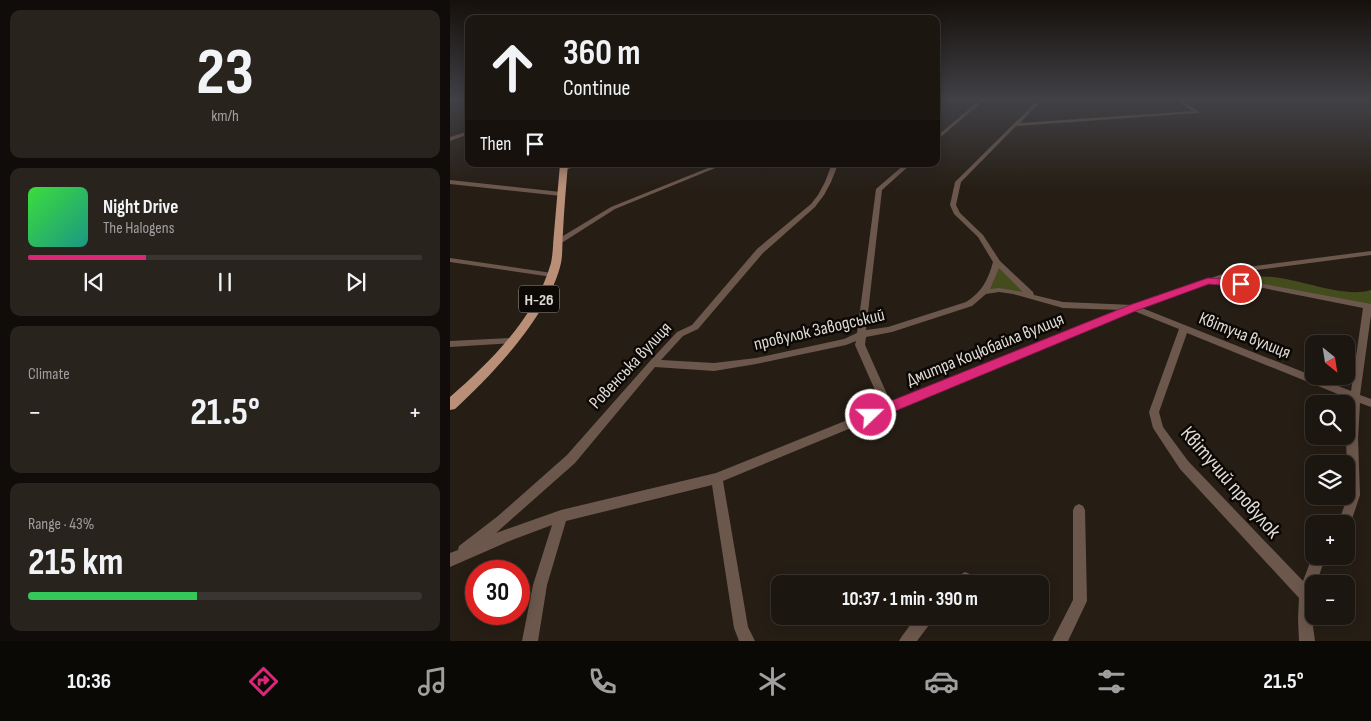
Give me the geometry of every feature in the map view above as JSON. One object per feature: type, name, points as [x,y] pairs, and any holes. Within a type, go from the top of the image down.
[{"type":"main road","name":"Н-26","points":[[450,406],[472,386],[511,341],[537,304],[552,275],[564,167]]},
{"type":"street","points":[[1010,129],[958,182],[953,205],[957,214],[981,236],[998,262],[1020,287],[1031,296]]},
{"type":"street","points":[[450,139],[465,135]]},
{"type":"street","points":[[557,242],[613,208],[715,167]]},
{"type":"street","name":"Ровенська вулиця","points":[[452,560],[503,520],[571,459],[680,334],[695,328],[761,251],[815,206],[828,185],[834,167]]},
{"type":"street","points":[[888,408],[860,345],[879,189],[905,167]]},
{"type":"street","points":[[450,182],[561,194]]},
{"type":"street","name":"Дмитра Коцюбайла вулиця","points":[[452,560],[510,534],[561,516],[717,478],[1134,308],[1240,270],[1371,253]]},
{"type":"street","points":[[1352,256],[1371,259]]},
{"type":"street","points":[[450,260],[552,275]]},
{"type":"street","points":[[985,292],[989,287],[998,262]]},
{"type":"street","points":[[1208,281],[1258,285],[1369,307],[1355,397]]},
{"type":"street","points":[[985,292],[999,290],[1063,305],[1134,308]]},
{"type":"street","name":"провулок Заводський","points":[[653,363],[714,367],[756,362],[774,356],[846,342],[862,334],[889,330],[958,308],[979,298],[985,292]]},
{"type":"street","name":"Квітуча вулиця","points":[[1134,308],[1350,395]]},
{"type":"street","name":"Квітучий провулок","points":[[1184,328],[1154,412],[1158,428],[1184,465],[1305,594]]},
{"type":"street","points":[[450,344],[511,341]]},
{"type":"street","name":"Квітуча вулиця","points":[[1355,397],[1371,403]]},
{"type":"street","points":[[1347,515],[1354,495],[1352,445]]},
{"type":"street","points":[[717,478],[741,628],[747,641]]},
{"type":"street","points":[[1060,641],[1080,601],[1079,510]]},
{"type":"street","points":[[530,641],[540,585],[561,516]]},
{"type":"street","points":[[1305,610],[1304,624],[1307,641]]},
{"type":"street","points":[[907,641],[920,625]]},
{"type":"green space","points":[[997,262],[1031,296],[996,290],[985,292]]},
{"type":"green space","points":[[1253,277],[1282,278],[1344,291],[1358,292],[1371,290],[1371,306],[1263,285],[1256,282]]},
{"type":"route","points":[[871,415],[1134,308],[1208,281],[1241,284]]}]
